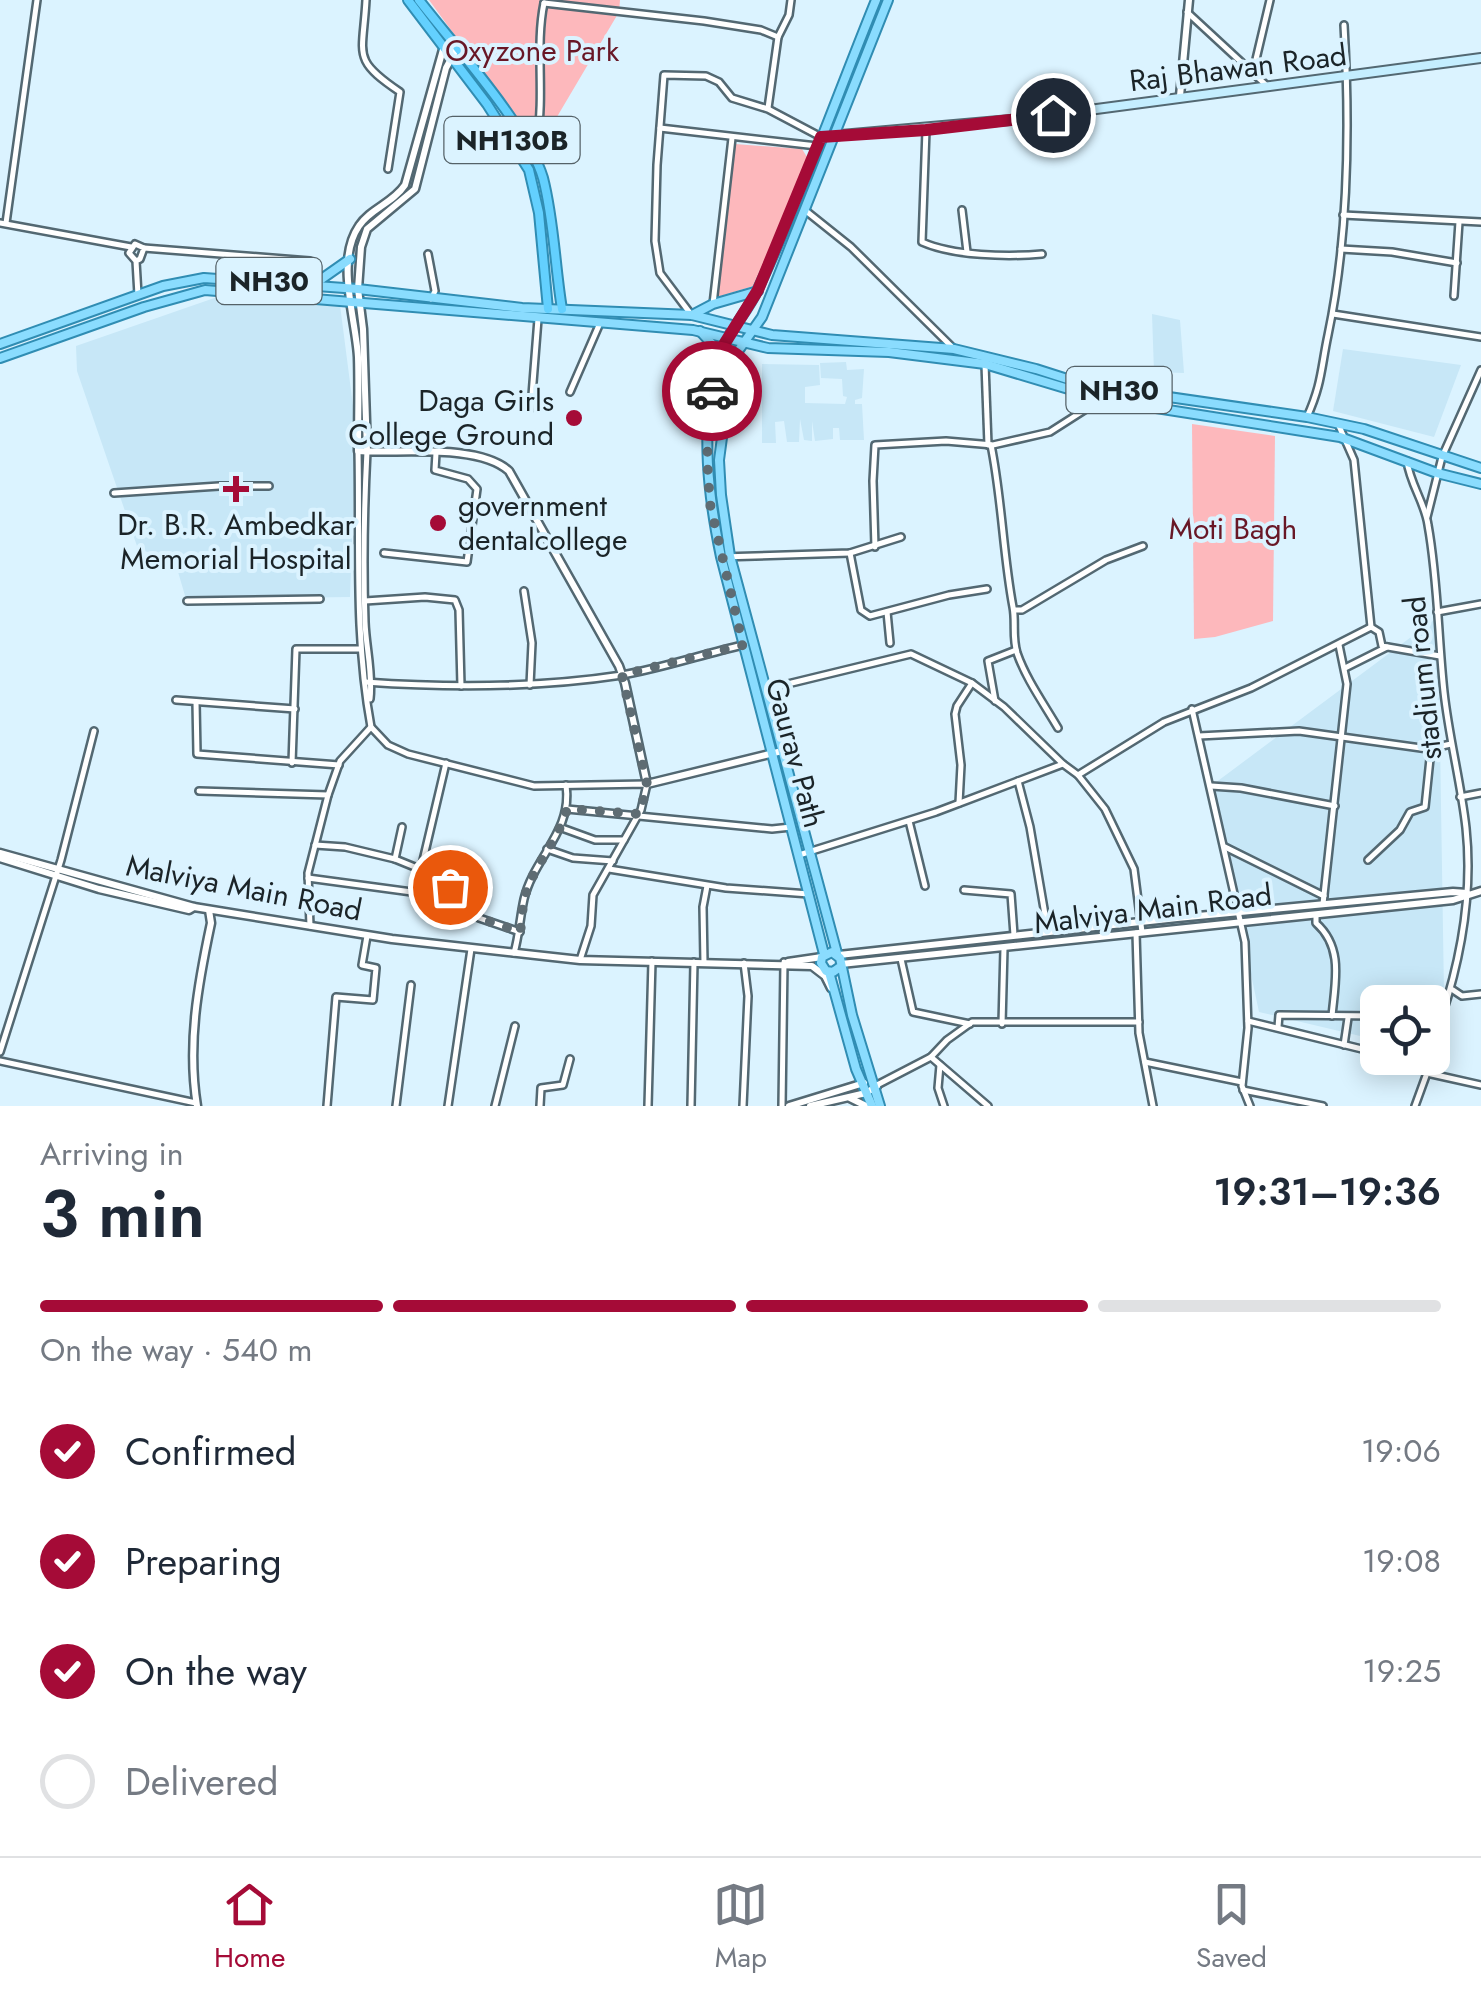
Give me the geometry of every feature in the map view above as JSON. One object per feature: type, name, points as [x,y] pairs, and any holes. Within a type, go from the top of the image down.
[{"type":"highway","name":"NH130B","points":[[408,0],[443,47],[454,52]]},
{"type":"highway","name":"NH130B","points":[[419,0],[449,38],[454,52],[522,148],[545,188],[562,309]]},
{"type":"highway","name":"NH130B","points":[[522,148],[536,190],[548,309]]},
{"type":"main road","name":"Gaurav Path","points":[[870,1086],[854,1059],[829,972],[822,966],[821,936],[771,754],[743,645],[726,556],[710,504],[707,458],[714,371],[720,351],[758,290],[876,0]]},
{"type":"main road","points":[[880,1106],[870,1086],[839,960],[726,556],[718,460],[736,354],[762,318],[888,0]]},
{"type":"main road","name":"Raj Bhawan Road","points":[[819,141],[834,136],[926,130],[1269,88],[1481,58]]},
{"type":"main road","points":[[313,285],[350,259]]},
{"type":"main road","name":"NH30","points":[[0,344],[138,295],[204,278],[548,309],[692,316],[788,336],[946,352],[1036,368],[1086,385],[1307,417],[1481,468]]},
{"type":"main road","name":"NH30","points":[[0,358],[195,292],[221,290],[700,331],[768,348],[946,352],[1089,395],[1345,439],[1438,473],[1481,484]]},
{"type":"main road","points":[[692,316],[713,304],[758,290]]},
{"type":"main road","points":[[700,331],[712,344],[714,371]]},
{"type":"main road","points":[[824,956],[839,960]]},
{"type":"main road","points":[[829,972],[839,960]]},
{"type":"main road","points":[[869,1106],[870,1086]]},
{"type":"street","points":[[37,0],[3,223],[131,248]]},
{"type":"street","points":[[366,0],[363,60],[371,72],[400,92],[388,169]]},
{"type":"street","points":[[623,11],[624,0]]},
{"type":"street","points":[[768,108],[778,37],[789,16],[791,0]]},
{"type":"street","points":[[1180,96],[1189,0]]},
{"type":"street","points":[[1253,72],[1270,0]]},
{"type":"street","points":[[522,148],[537,138],[545,2],[761,30],[778,37]]},
{"type":"street","points":[[1188,12],[1269,88]]},
{"type":"street","points":[[1307,417],[1320,390],[1342,249],[1347,77],[1344,26]]},
{"type":"street","points":[[368,682],[360,649],[356,550],[358,353],[347,288],[350,259],[360,224],[405,185],[443,47],[449,38]]},
{"type":"street","points":[[454,52],[419,180],[410,196],[367,229],[361,247],[358,289],[368,452],[363,535],[371,727],[388,745],[534,786],[647,784],[782,751]]},
{"type":"street","points":[[692,316],[660,273],[655,241],[664,75],[706,76],[719,82],[732,98],[768,108],[819,141]]},
{"type":"street","points":[[660,128],[732,138],[819,141]]},
{"type":"street","points":[[926,130],[922,242],[1005,258],[1042,254]]},
{"type":"street","points":[[713,304],[732,138]]},
{"type":"street","points":[[962,210],[967,252]]},
{"type":"street","points":[[806,211],[851,247],[942,334],[946,352]]},
{"type":"street","points":[[1343,215],[1481,222]]},
{"type":"street","points":[[1454,296],[1459,222]]},
{"type":"street","points":[[136,261],[130,257],[135,244],[144,248],[310,262]]},
{"type":"street","points":[[136,261],[144,248]]},
{"type":"street","points":[[1342,249],[1457,262]]},
{"type":"street","points":[[428,254],[435,290],[431,299]]},
{"type":"street","points":[[136,261],[138,295]]},
{"type":"street","points":[[1333,314],[1481,337]]},
{"type":"street","points":[[532,408],[538,319]]},
{"type":"street","points":[[570,392],[600,323]]},
{"type":"street","points":[[985,364],[990,445],[1014,610],[1013,638],[1058,728]]},
{"type":"street","name":"stadium road","points":[[1450,998],[1469,894],[1466,826],[1451,744],[1427,518],[1442,457],[1481,370]]},
{"type":"street","points":[[875,547],[872,480],[876,446],[946,440],[990,445],[1050,432],[1086,410],[1089,395]]},
{"type":"street","points":[[1338,423],[1354,460],[1372,627],[1379,632],[1382,646],[1440,656]]},
{"type":"street","points":[[358,450],[472,455],[509,470],[622,675],[647,784],[639,814],[593,895],[591,926],[580,960]]},
{"type":"street","points":[[384,553],[467,562],[477,489],[468,479],[436,470],[436,454]]},
{"type":"street","name":"stadium road","points":[[1407,460],[1413,490],[1427,518]]},
{"type":"street","points":[[114,494],[268,486]]},
{"type":"street","points":[[726,556],[850,553],[901,537]]},
{"type":"street","points":[[1014,610],[1022,610],[1106,560],[1144,546]]},
{"type":"street","points":[[850,553],[864,615],[987,588]]},
{"type":"street","points":[[524,591],[532,642],[530,685]]},
{"type":"street","points":[[365,601],[425,597],[455,600],[461,686]]},
{"type":"street","points":[[187,602],[320,598]]},
{"type":"street","points":[[1437,612],[1481,604]]},
{"type":"street","points":[[888,612],[890,643]]},
{"type":"street","points":[[1078,775],[1141,733],[1192,709],[1236,695],[1372,627]]},
{"type":"street","points":[[368,682],[530,685],[622,675],[743,645]]},
{"type":"street","points":[[1332,1016],[1336,956],[1330,936],[1316,924],[1336,806],[1348,684],[1339,645]]},
{"type":"street","points":[[1345,668],[1388,647]]},
{"type":"street","points":[[292,763],[296,649],[360,649]]},
{"type":"street","points":[[995,701],[988,661],[1016,650]]},
{"type":"street","points":[[765,689],[911,654],[972,684],[1078,775],[1106,809],[1134,868],[1140,922],[1139,1022],[1153,1106]]},
{"type":"street","points":[[959,802],[961,765],[955,714],[956,706],[972,684]]},
{"type":"street","points":[[176,700],[295,709]]},
{"type":"street","points":[[196,702],[197,754],[338,765]]},
{"type":"street","points":[[1192,709],[1245,942],[1248,1021],[1242,1086],[1250,1106]]},
{"type":"street","points":[[310,926],[308,878],[328,795],[338,765],[371,727]]},
{"type":"street","points":[[0,1052],[56,874],[94,731]]},
{"type":"street","points":[[1199,736],[1299,731],[1431,749],[1451,744]]},
{"type":"street","points":[[1368,860],[1400,830],[1410,812],[1424,807],[1431,749]]},
{"type":"street","points":[[421,870],[446,764]]},
{"type":"street","points":[[799,855],[909,821],[1063,764]]},
{"type":"street","points":[[1018,781],[1048,932]]},
{"type":"street","points":[[514,954],[524,901],[547,849],[562,828],[567,809],[566,785]]},
{"type":"street","points":[[1210,786],[1336,806]]},
{"type":"street","points":[[199,791],[328,795]]},
{"type":"street","points":[[1460,797],[1481,793]]},
{"type":"street","points":[[567,809],[772,830],[791,827]]},
{"type":"street","points":[[909,821],[925,886]]},
{"type":"street","points":[[395,859],[402,827]]},
{"type":"street","points":[[562,828],[594,840],[624,840]]},
{"type":"street","points":[[314,845],[345,847],[395,859],[450,887],[479,918],[520,932]]},
{"type":"street","points":[[1225,847],[1321,906]]},
{"type":"street","points":[[547,849],[573,858],[613,861]]},
{"type":"street","name":"Malviya Main Road","points":[[0,855],[190,910],[194,907],[471,949],[580,960],[744,964],[784,964],[824,956]]},
{"type":"street","points":[[609,869],[707,885],[810,894]]},
{"type":"street","points":[[308,878],[434,896]]},
{"type":"street","points":[[704,962],[703,907],[707,885]]},
{"type":"street","points":[[964,890],[1011,894],[1014,935]]},
{"type":"street","name":"Malviya Main Road","points":[[839,960],[1014,935],[1240,911],[1454,900],[1481,891]]},
{"type":"street","name":"Malviya Main Road","points":[[839,960],[901,959],[1241,922],[1321,906]]},
{"type":"street","points":[[0,1061],[197,1104],[192,1060],[195,1008],[211,923],[209,910]]},
{"type":"street","points":[[327,1106],[336,997],[373,1000],[376,968],[362,965],[367,934]]},
{"type":"street","points":[[806,958],[821,936]]},
{"type":"street","points":[[1002,1024],[1004,948]]},
{"type":"street","points":[[448,1106],[471,949]]},
{"type":"street","points":[[901,959],[913,1012],[970,1024],[1139,1022]]},
{"type":"street","points":[[648,1106],[652,961]]},
{"type":"street","points":[[690,1106],[694,962]]},
{"type":"street","points":[[743,1106],[748,996],[744,964]]},
{"type":"street","points":[[842,1013],[825,976],[812,966],[784,964],[786,1106],[870,1086]]},
{"type":"street","points":[[396,1106],[412,985]]},
{"type":"street","points":[[1453,990],[1462,996],[1481,994]]},
{"type":"street","points":[[1278,1027],[1280,1015],[1360,1017]]},
{"type":"street","points":[[1344,1044],[1348,1018]]},
{"type":"street","points":[[1248,1021],[1360,1048]]},
{"type":"street","points":[[810,1106],[847,1097],[931,1057],[970,1024]]},
{"type":"street","points":[[496,1106],[515,1026]]},
{"type":"street","points":[[931,1057],[988,1106]]},
{"type":"street","points":[[540,1106],[542,1088],[563,1085],[570,1059]]},
{"type":"street","points":[[850,1088],[854,1059]]},
{"type":"street","points":[[1144,1062],[1323,1106]]},
{"type":"street","points":[[940,1066],[938,1088],[944,1106]]},
{"type":"street","points":[[1415,1106],[1426,1075]]},
{"type":"street","points":[[1437,1075],[1481,1084]]},
{"type":"street","points":[[847,1097],[869,1106]]},
{"type":"shaded area","name":"Dr. B.R. Ambedkar Memorial Hospital","points":[[223,295],[340,305],[356,429],[350,597],[186,599],[176,565],[170,559],[138,549],[77,371],[76,346]]},
{"type":"shaded area","points":[[1152,314],[1180,320],[1184,373],[1154,372]]},
{"type":"shaded area","points":[[1343,349],[1461,365],[1434,437],[1333,411]]},
{"type":"shaded area","points":[[846,362],[847,370],[864,369],[862,398],[855,400],[855,404],[862,404],[864,440],[840,440],[839,428],[833,428],[833,439],[815,441],[812,421],[812,441],[804,440],[800,419],[799,442],[787,442],[784,421],[775,422],[776,443],[762,443],[762,364],[819,365],[820,385],[805,387],[805,403],[845,404],[842,379],[821,378],[820,363]]},
{"type":"shaded area","points":[[1438,617],[1444,985],[1360,985],[1360,1036],[1259,1012],[1211,786]]},
{"type":"green space","name":"Oxyzone Park","points":[[429,0],[620,0],[619,12],[535,154],[524,130]]},
{"type":"green space","points":[[735,144],[802,149],[807,157],[757,285],[717,297]]},
{"type":"green space","name":"Moti Bagh","points":[[1192,424],[1275,436],[1273,621],[1194,639]]},
{"type":"way so far","points":[[450,887],[479,918],[520,932],[524,901],[549,844],[562,828],[567,809],[639,814],[641,810],[647,784],[622,675],[743,645],[710,504],[707,458],[712,391]]},
{"type":"place","name":"Daga Girls College Ground","points":[[574,418]]},
{"type":"place","name":"Dr. B.R. Ambedkar Memorial Hospital","points":[[236,489]]},
{"type":"place","name":"government dentalcollege","points":[[438,523]]},
{"type":"route","points":[[712,391],[720,351],[758,290],[821,137],[1053,115]]}]
